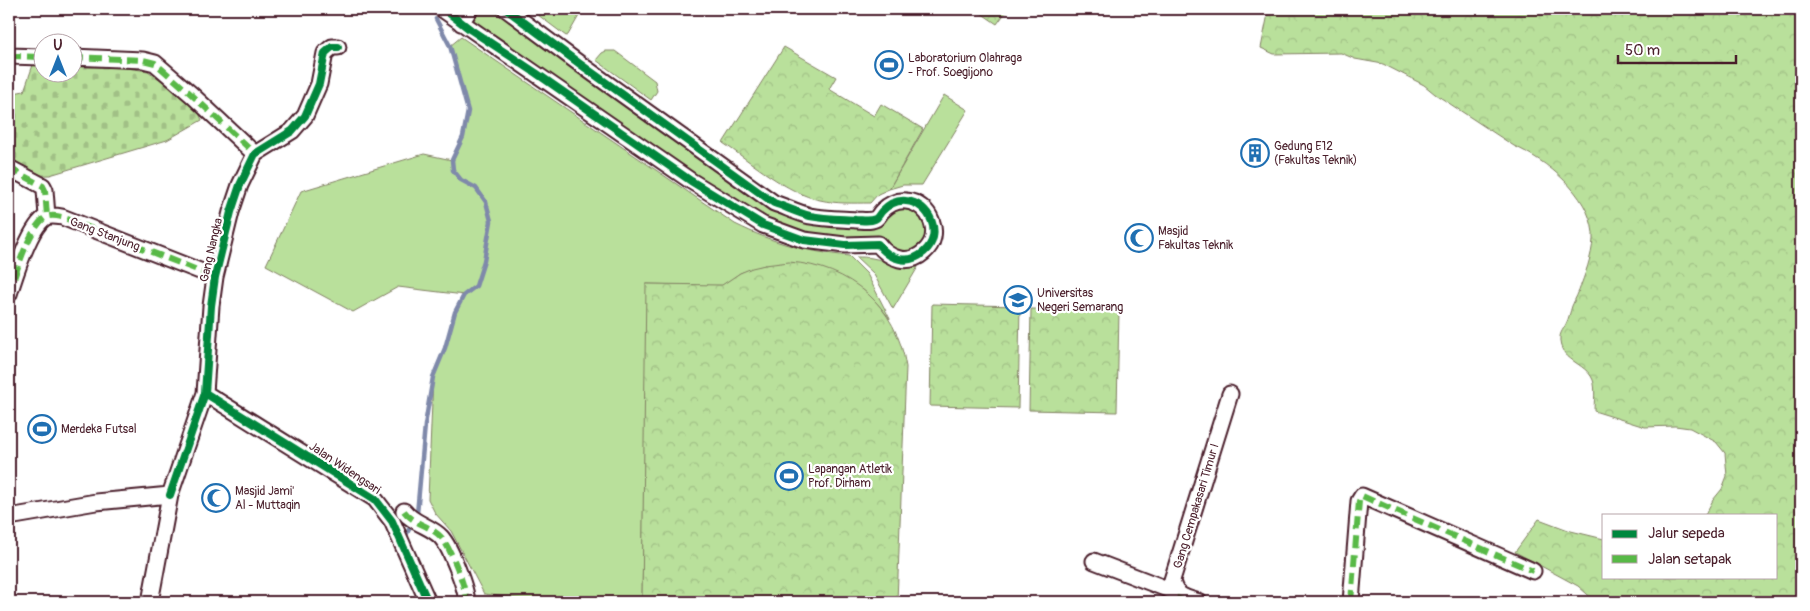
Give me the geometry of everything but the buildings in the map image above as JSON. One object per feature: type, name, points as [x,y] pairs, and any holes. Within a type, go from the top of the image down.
[{"type":"street","points":[[450,15],[470,9]]},
{"type":"street","points":[[506,9],[774,203],[809,215],[870,221],[877,218],[887,206],[895,202],[906,201],[918,204],[926,211],[932,222],[934,229],[930,245],[923,253],[913,259],[893,258],[878,244],[874,233],[877,218]]},
{"type":"street","points":[[450,15],[691,181],[763,225],[804,240],[845,245],[878,244]]},
{"type":"street","points":[[82,57],[143,60],[155,63],[255,154],[292,131],[305,116],[320,84],[325,53],[332,47],[338,47]]},
{"type":"street","points":[[9,56],[32,57]]},
{"type":"street","name":"Gang Nangka","points":[[150,602],[170,496],[205,392],[215,277],[231,212],[240,185],[255,154]]},
{"type":"street","points":[[9,168],[42,186],[45,190],[48,216],[40,223],[19,261],[9,294]]},
{"type":"street","name":"Gang Stanjung","points":[[48,216],[62,217],[215,277]]},
{"type":"street","name":"Jalan Widengsari","points":[[205,392],[375,499],[392,520],[406,556],[428,602]]},
{"type":"street","name":"Gang Cempakasari Timur I","points":[[1178,597],[1172,580],[1230,394]]},
{"type":"street","points":[[9,517],[96,502],[170,496]]},
{"type":"street","points":[[1351,602],[1358,501],[1362,496],[1533,571]]},
{"type":"street","points":[[405,513],[442,538],[466,593],[467,602]]},
{"type":"street","points":[[1094,561],[1178,597],[1200,602]]},
{"type":"green space","points":[[473,9],[506,9],[774,203],[870,221],[901,201],[932,222],[918,256],[789,236],[471,30],[471,12]]},
{"type":"green space","points":[[530,9],[570,9],[580,14],[566,36]]},
{"type":"green space","points":[[975,9],[1008,9],[997,24]]},
{"type":"green space","points":[[1269,9],[1801,9],[1801,602],[1596,602],[1578,586],[1515,552],[1539,519],[1571,531],[1602,539],[1602,578],[1778,578],[1778,514],[1706,514],[1722,489],[1727,476],[1725,453],[1716,442],[1690,428],[1675,426],[1645,427],[1594,411],[1595,391],[1593,380],[1585,369],[1563,351],[1560,337],[1586,272],[1593,233],[1590,219],[1575,192],[1552,169],[1514,146],[1424,85],[1383,64],[1355,59],[1341,53],[1274,54],[1261,48]]},
{"type":"green space","points":[[461,37],[735,224],[790,246],[849,256],[867,274],[890,319],[862,289],[765,265],[740,273],[722,286],[647,284],[642,602],[542,602],[484,594],[451,531],[435,513],[428,499],[433,377],[445,348],[455,312],[464,295],[398,287],[353,312],[266,265],[301,191],[424,154],[452,160],[463,137],[468,111],[450,46]]},
{"type":"green space","points":[[784,47],[836,77],[829,89],[874,116],[881,104],[923,129],[889,189],[878,194],[870,203],[833,202],[808,197],[782,184],[723,143]]},
{"type":"green space","points":[[606,51],[615,51],[655,81],[657,91],[651,100],[596,60]]},
{"type":"green space","points":[[82,67],[120,67],[148,71],[195,104],[202,120],[167,140],[50,175],[20,176],[9,169],[9,94],[24,91],[32,68],[32,82],[82,82]]},
{"type":"green space","points":[[944,95],[968,110],[922,185],[903,185],[889,189]]},
{"type":"green space","points":[[856,257],[878,259],[911,268],[918,267],[893,309],[873,273]]},
{"type":"green space","points":[[789,262],[811,265],[832,272],[850,281],[867,293],[881,308],[892,325],[901,345],[906,367],[897,602],[642,602],[646,284],[722,285],[740,273],[752,268]]},
{"type":"green space","points":[[932,304],[1020,306],[1018,408],[930,406]]},
{"type":"green space","points":[[1031,309],[1119,310],[1117,412],[1029,410]]},
{"type":"waterway","points":[[404,539],[417,514],[425,425],[433,377],[445,348],[455,312],[464,295],[476,286],[484,261],[491,221],[486,202],[476,188],[461,180],[453,170],[452,160],[463,137],[468,111],[450,46],[436,19]]},
{"type":"marked path","points":[[9,56],[32,57]]},
{"type":"marked path","points":[[82,57],[143,60],[155,63],[255,154]]},
{"type":"marked path","points":[[9,168],[43,186],[47,216]]},
{"type":"marked path","points":[[9,294],[28,241],[40,222],[50,216],[62,217],[215,277]]},
{"type":"marked path","points":[[1351,602],[1359,501],[1362,496],[1533,571]]},
{"type":"marked path","points":[[404,511],[412,519],[437,533],[445,542],[464,587],[467,602]]},
{"type":"marked path","points":[[1178,602],[1180,596]]},
{"type":"cycle path","points":[[449,13],[691,181],[763,225],[804,240],[845,245],[878,244],[893,257],[905,260],[918,256],[930,245],[933,237],[932,221],[922,207],[914,203],[906,201],[896,202],[884,209],[876,218],[868,221],[810,216],[774,203],[506,9]]},
{"type":"cycle path","points":[[170,495],[205,393],[215,277],[231,212],[240,185],[255,154],[292,131],[305,116],[319,84],[325,53],[332,47],[338,47]]},
{"type":"cycle path","points":[[205,393],[375,499],[392,521],[428,602]]},
{"type":"place","name":"Laboratorium Olahraga - Prof. Soegijono","points":[[889,65]]},
{"type":"place","name":"Gedung E12 (Fakultas Teknik)","points":[[1255,153]]},
{"type":"place","name":"Masjid Fakultas Teknik","points":[[1139,238]]},
{"type":"place","name":"Universitas Negeri Semarang","points":[[1018,300]]},
{"type":"place","name":"Merdeka Futsal","points":[[42,429]]},
{"type":"place","name":"Lapangan Atletik Prof. Dirham","points":[[789,476]]},
{"type":"place","name":"Masjid Jami' Al - Muttaqin","points":[[216,498]]}]
